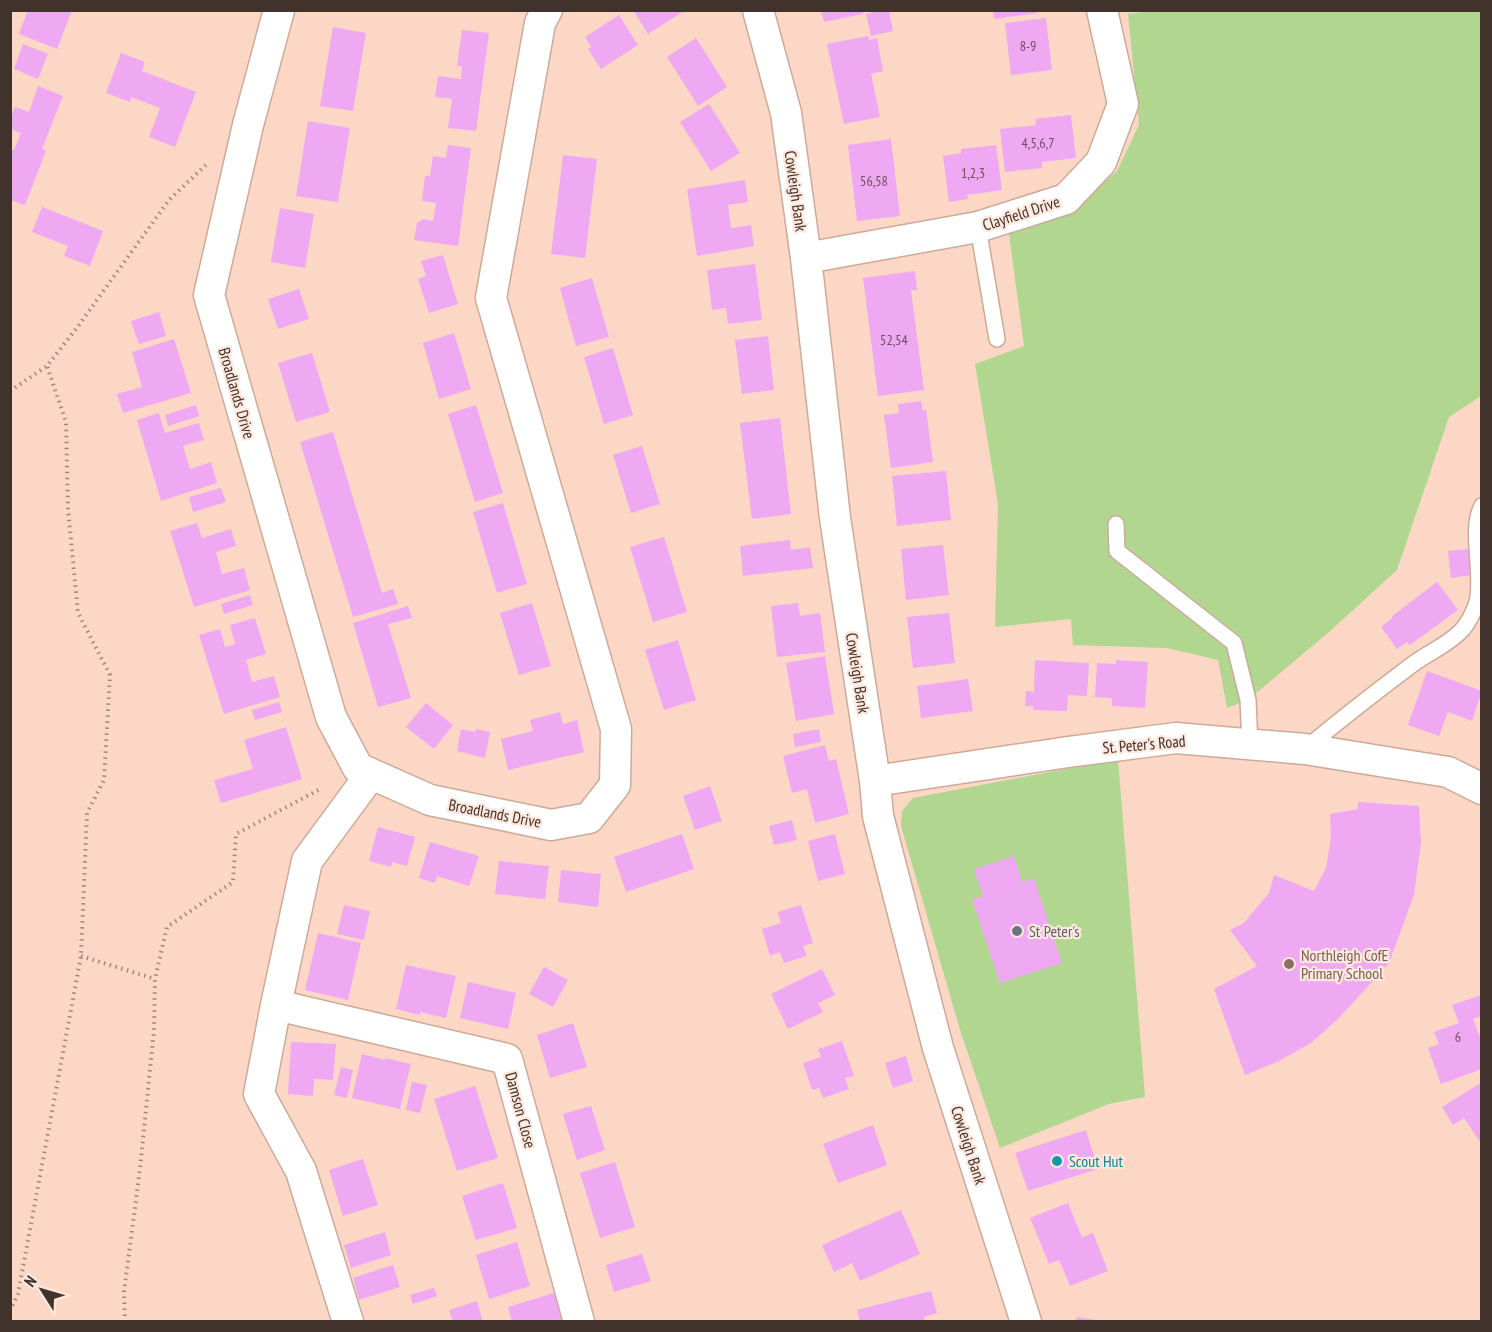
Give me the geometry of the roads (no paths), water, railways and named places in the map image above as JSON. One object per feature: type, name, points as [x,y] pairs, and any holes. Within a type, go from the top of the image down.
[{"type":"street","name":"Broadlands Drive","points":[[279,10],[248,124],[208,295],[331,717],[365,771],[430,800],[551,825],[590,818],[615,785],[616,729],[491,298],[540,24],[547,10]]},
{"type":"street","name":"Cowleigh Bank","points":[[758,10],[786,113],[806,258],[835,518],[875,781],[878,816],[938,1048],[1026,1322]]},
{"type":"street","name":"Clayfield Drive","points":[[806,258],[978,227],[1066,199],[1101,162],[1123,104],[1102,10]]},
{"type":"street","name":"St. Peter's Road","points":[[875,781],[1176,738],[1305,749],[1448,772],[1482,789]]},
{"type":"street","points":[[348,1322],[301,1171],[259,1094],[307,861],[365,771]]},
{"type":"street","name":"Damson Close","points":[[276,1005],[507,1059],[579,1322]]},
{"type":"lane","points":[[978,227],[997,339]]},
{"type":"lane","points":[[1305,749],[1360,704],[1418,660],[1452,639],[1463,628],[1471,617],[1477,601],[1479,570],[1476,525],[1482,506]]},
{"type":"lane","points":[[1116,524],[1117,551],[1234,643],[1248,700],[1250,745]]},
{"type":"place","name":"St Peter's","points":[[1017,931]]},
{"type":"place","name":"Northleigh CofE Primary School","points":[[1289,964]]},
{"type":"place","name":"Scout Hut","points":[[1057,1161]]}]
